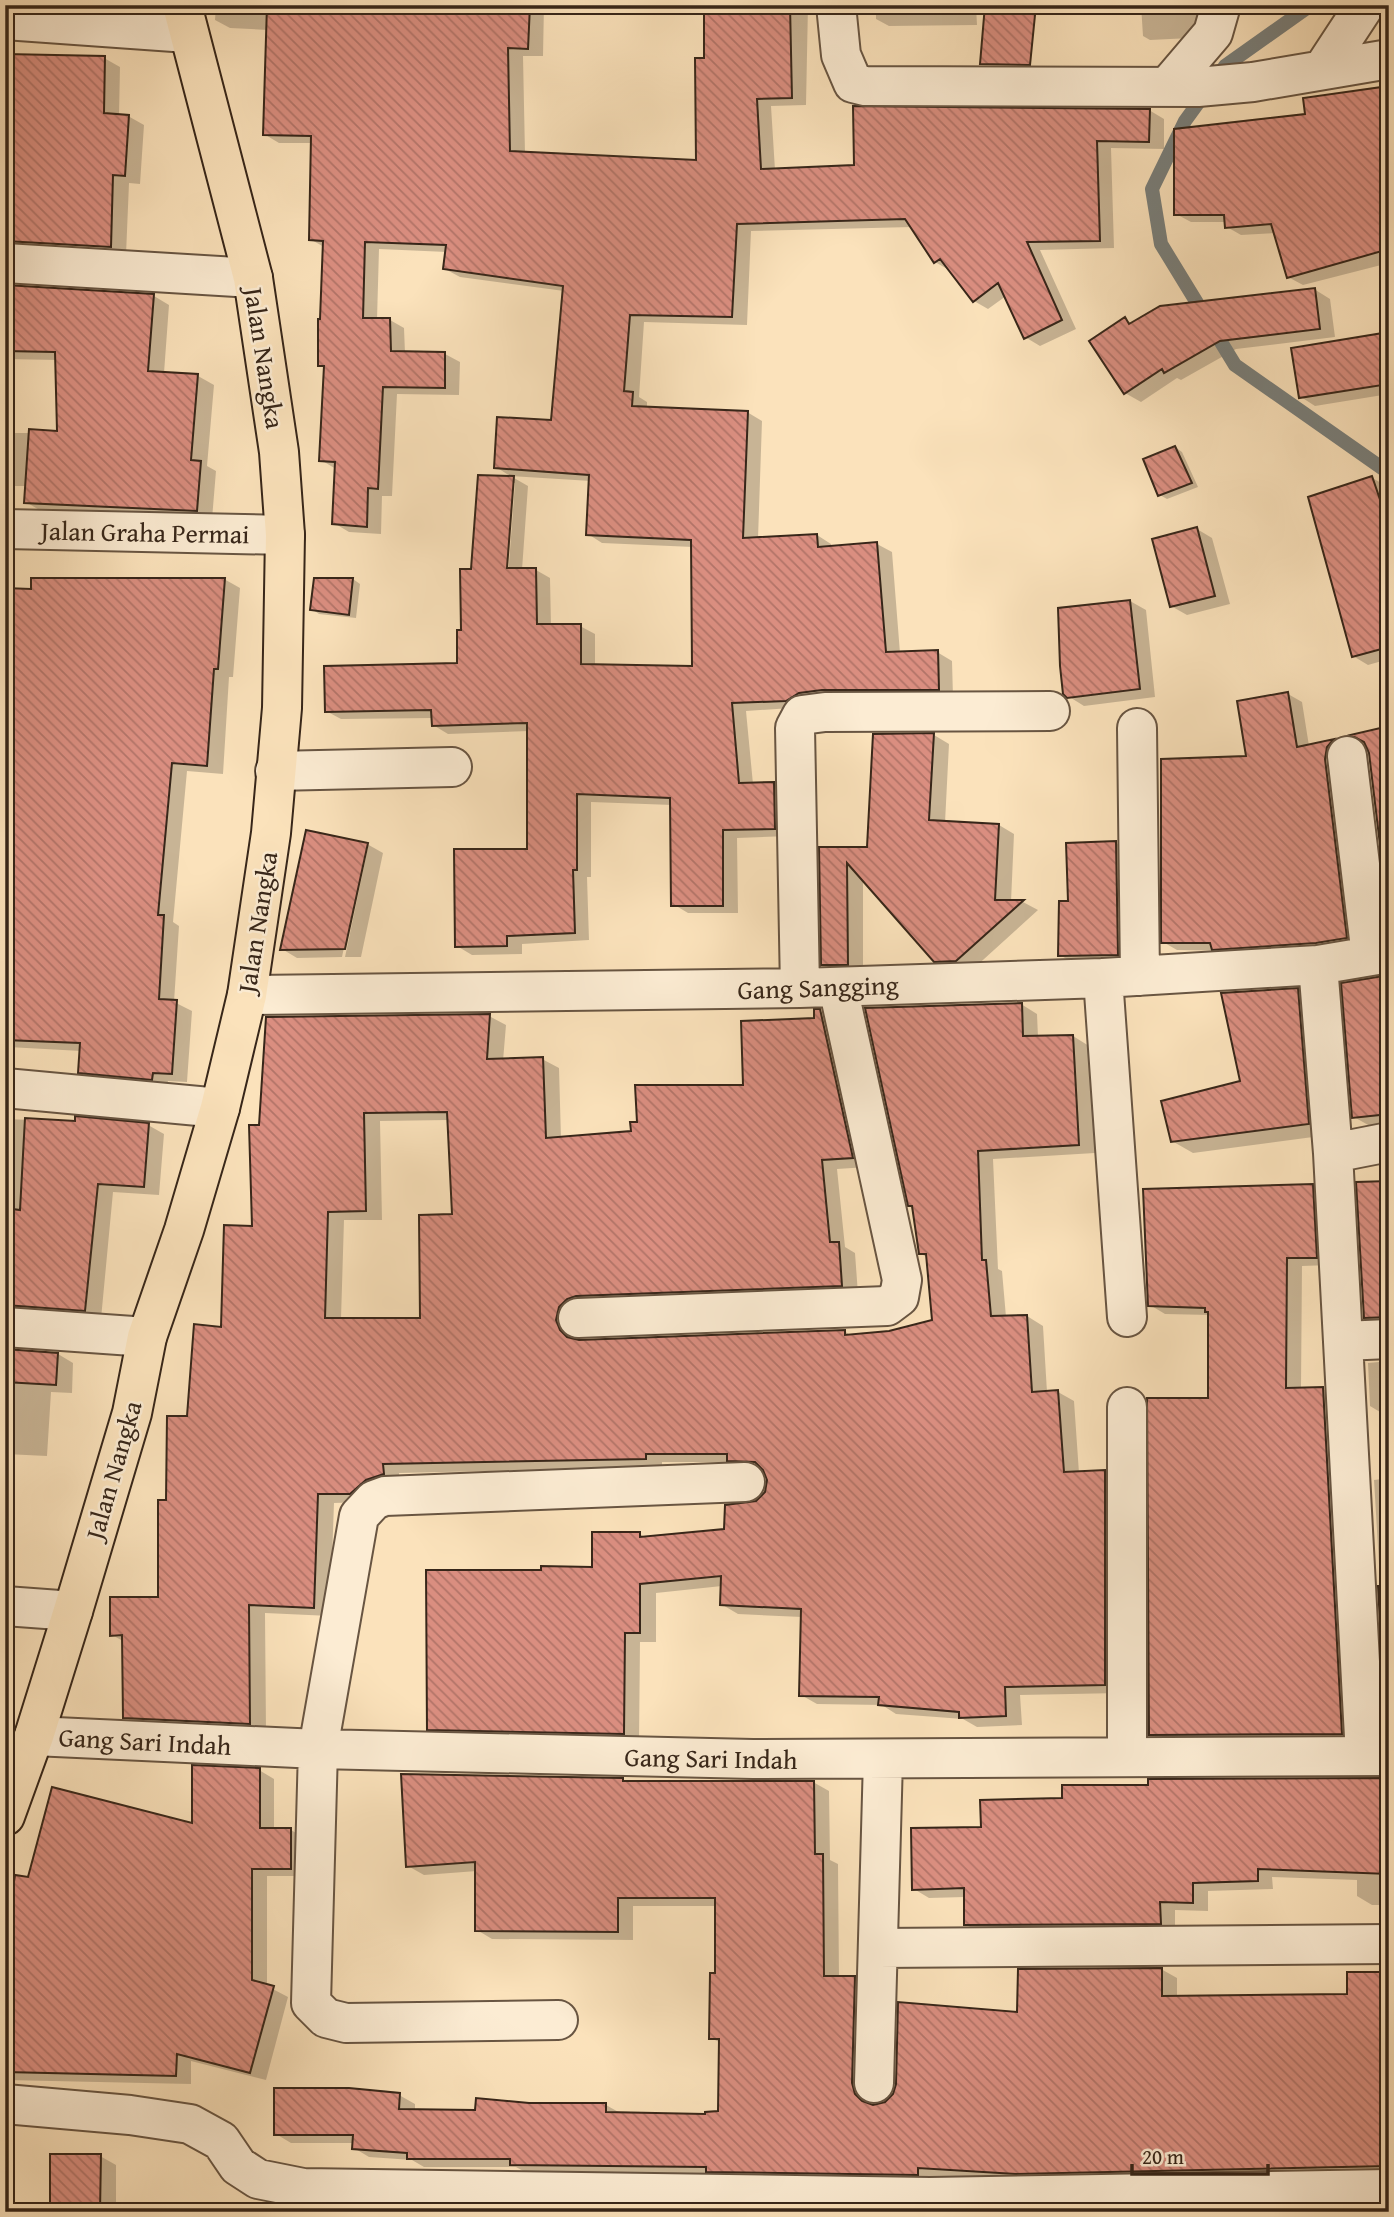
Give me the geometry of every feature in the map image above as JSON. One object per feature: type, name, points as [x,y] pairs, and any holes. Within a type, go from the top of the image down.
[{"type":"main road","name":"Jalan Nangka","points":[[5,1815],[34,1736],[73,1611],[132,1413],[147,1337],[184,1230],[219,1108],[247,995],[271,833],[282,708],[285,535],[279,452],[254,278],[185,19]]},
{"type":"street","points":[[836,5],[841,55],[852,83],[1182,87],[1253,82],[1389,59]]},
{"type":"street","points":[[1182,87],[1213,33],[1221,5]]},
{"type":"street","points":[[1323,69],[1366,5]]},
{"type":"street","points":[[5,19],[185,19]]},
{"type":"street","points":[[5,264],[254,278]]},
{"type":"street","name":"Jalan Graha Permai","points":[[5,529],[285,535]]},
{"type":"street","points":[[800,988],[795,728],[802,715],[825,712],[1050,711]]},
{"type":"street","points":[[1127,1317],[1121,977],[1137,728]]},
{"type":"street","points":[[1347,756],[1380,954]]},
{"type":"street","points":[[275,771],[452,767]]},
{"type":"street","name":"Gang Sangging","points":[[247,995],[800,988],[1121,977],[1318,965],[1380,954]]},
{"type":"street","points":[[1318,965],[1333,1153],[1343,1341],[1377,1756]]},
{"type":"street","points":[[578,1318],[887,1306],[899,1297],[902,1280],[838,987]]},
{"type":"street","points":[[5,1088],[219,1108]]},
{"type":"street","points":[[1333,1153],[1389,1142]]},
{"type":"street","points":[[5,1327],[147,1337]]},
{"type":"street","points":[[1343,1341],[1389,1339]]},
{"type":"street","points":[[1127,1407],[1128,1756]]},
{"type":"street","points":[[558,2020],[346,2023],[326,2018],[311,2003],[318,1749],[359,1516],[374,1500],[385,1496],[745,1482]]},
{"type":"street","points":[[5,1606],[73,1611]]},
{"type":"street","name":"Gang Sari Indah","points":[[34,1736],[318,1749],[753,1759],[1377,1756]]},
{"type":"street","points":[[874,2084],[883,1759]]},
{"type":"street","points":[[878,1948],[1389,1944]]},
{"type":"street","points":[[5,2104],[130,2115],[190,2124],[221,2141],[238,2166],[258,2179],[303,2188],[930,2197],[1389,2189]]},
{"type":"building","points":[[267,5],[530,5],[528,49],[508,48],[510,151],[696,160],[695,58],[704,58],[704,5],[790,5],[792,98],[757,99],[761,169],[854,165],[853,106],[1150,109],[1149,142],[1097,141],[1100,241],[1027,242],[1062,320],[1024,339],[998,283],[973,302],[940,259],[934,263],[905,219],[737,224],[732,317],[630,315],[624,391],[633,392],[632,406],[748,411],[743,538],[817,534],[818,547],[877,542],[886,652],[938,650],[939,690],[822,690],[799,693],[786,701],[732,703],[739,783],[774,782],[775,829],[723,830],[723,906],[671,906],[670,798],[577,794],[577,870],[573,870],[575,933],[507,936],[507,946],[455,947],[454,849],[527,849],[527,723],[432,726],[431,710],[325,712],[324,666],[457,663],[457,630],[461,630],[460,569],[471,569],[478,475],[514,476],[507,568],[536,568],[537,624],[581,624],[581,664],[692,666],[691,540],[586,535],[589,475],[494,468],[497,417],[551,420],[563,286],[443,269],[446,245],[365,242],[363,318],[390,318],[391,351],[445,352],[445,388],[383,387],[378,489],[368,488],[367,527],[332,524],[335,462],[319,461],[324,366],[318,366],[318,319],[323,241],[309,240],[311,136],[263,135]]},
{"type":"building","points":[[985,5],[1036,5],[1030,65],[980,64]]},
{"type":"building","points":[[5,54],[105,56],[104,113],[129,115],[125,176],[113,175],[111,247],[5,241]]},
{"type":"building","points":[[1389,86],[1389,249],[1287,278],[1271,224],[1225,228],[1224,215],[1174,215],[1174,129],[1305,114],[1303,98]]},
{"type":"building","points":[[5,285],[154,294],[148,371],[198,374],[191,460],[201,461],[197,511],[24,503],[29,429],[57,431],[55,352],[5,351]]},
{"type":"building","points":[[1315,288],[1320,329],[1220,341],[1164,373],[1162,369],[1124,394],[1089,341],[1125,317],[1129,324],[1160,306]]},
{"type":"building","points":[[1389,332],[1389,384],[1299,398],[1291,348]]},
{"type":"building","points":[[1175,446],[1192,483],[1158,496],[1143,459]]},
{"type":"building","points":[[1372,476],[1389,526],[1389,647],[1352,657],[1308,497]]},
{"type":"building","points":[[1197,527],[1215,596],[1170,607],[1152,539]]},
{"type":"building","points":[[31,578],[225,578],[218,669],[214,669],[207,766],[172,763],[158,915],[164,915],[159,999],[177,1000],[172,1074],[153,1073],[152,1080],[78,1073],[80,1043],[5,1040],[5,588],[31,589]]},
{"type":"building","points":[[314,578],[353,578],[349,615],[310,610]]},
{"type":"building","points":[[1130,600],[1140,689],[1067,698],[1063,694],[1060,666],[1058,608]]},
{"type":"building","points":[[1288,692],[1297,747],[1334,739],[1327,747],[1325,759],[1347,938],[1316,943],[1212,950],[1210,943],[1161,943],[1161,759],[1246,756],[1237,701]]},
{"type":"building","points":[[1389,726],[1389,920],[1369,753],[1364,742],[1350,735]]},
{"type":"building","points":[[934,733],[929,820],[999,824],[995,900],[1024,900],[956,961],[934,962],[847,863],[848,965],[821,965],[819,847],[867,847],[873,734]]},
{"type":"building","points":[[306,830],[368,843],[345,949],[280,950]]},
{"type":"building","points":[[1116,841],[1118,955],[1058,956],[1059,901],[1068,901],[1066,843]]},
{"type":"building","points":[[1389,975],[1389,1114],[1352,1118],[1341,983]]},
{"type":"building","points":[[1298,988],[1309,1124],[1171,1142],[1161,1101],[1240,1081],[1221,993]]},
{"type":"building","points":[[1022,1003],[1023,1036],[1073,1035],[1079,1145],[978,1151],[982,1260],[986,1260],[991,1316],[1027,1315],[1032,1392],[1058,1390],[1064,1472],[1105,1470],[1105,1685],[1005,1687],[1006,1716],[959,1718],[959,1712],[878,1705],[879,1697],[799,1696],[801,1609],[720,1605],[721,1576],[640,1584],[640,1633],[625,1633],[624,1734],[427,1730],[426,1570],[592,1567],[592,1532],[640,1532],[640,1537],[724,1529],[725,1505],[756,1501],[765,1492],[767,1480],[763,1470],[755,1462],[727,1461],[727,1454],[646,1454],[646,1459],[383,1464],[384,1474],[366,1480],[350,1494],[318,1494],[314,1608],[249,1605],[250,1724],[123,1718],[122,1635],[110,1636],[110,1597],[158,1597],[158,1500],[166,1500],[167,1416],[187,1416],[194,1324],[221,1327],[224,1225],[252,1226],[249,1125],[259,1125],[266,1017],[490,1014],[487,1059],[543,1057],[546,1138],[631,1131],[630,1122],[637,1122],[635,1085],[743,1085],[741,1021],[814,1018],[814,1009],[820,1009],[853,1158],[822,1160],[830,1242],[839,1242],[842,1286],[576,1296],[567,1299],[559,1307],[556,1320],[567,1337],[579,1340],[845,1330],[845,1335],[889,1331],[932,1320],[926,1254],[919,1254],[912,1206],[908,1206],[865,1008]],"holes":[[[447,1112],[452,1214],[419,1215],[420,1318],[325,1318],[328,1212],[366,1211],[364,1113]]]},
{"type":"building","points":[[75,1116],[149,1123],[144,1187],[98,1184],[85,1311],[5,1305],[5,1208],[20,1210],[25,1118],[75,1121]]},
{"type":"building","points":[[1389,1181],[1389,1317],[1364,1318],[1356,1182]]},
{"type":"building","points":[[1313,1184],[1317,1258],[1287,1258],[1286,1388],[1323,1387],[1342,1734],[1149,1735],[1147,1398],[1208,1398],[1208,1312],[1205,1312],[1205,1308],[1148,1306],[1143,1189]]},
{"type":"building","points":[[5,1349],[58,1353],[56,1385],[5,1382]]},
{"type":"building","points":[[1378,1586],[1389,1586],[1389,1734],[1386,1734]]},
{"type":"building","points":[[192,1765],[260,1768],[260,1828],[291,1828],[291,1869],[252,1869],[252,1980],[274,1986],[250,2073],[177,2054],[176,2076],[5,2072],[5,1939],[15,1875],[28,1877],[52,1787],[192,1823]]},
{"type":"building","points":[[401,1774],[623,1778],[623,1781],[814,1781],[815,1854],[823,1854],[824,1976],[855,1976],[852,2083],[855,2094],[862,2101],[873,2105],[885,2102],[893,2094],[896,2084],[898,2002],[1017,2012],[1018,1969],[1162,1968],[1162,1996],[1347,1994],[1347,1972],[1389,1972],[1389,2166],[1016,2174],[918,2168],[918,2175],[706,2172],[706,2167],[510,2165],[510,2159],[407,2159],[407,2153],[352,2149],[353,2135],[274,2135],[274,2088],[349,2088],[400,2093],[399,2109],[475,2110],[476,2098],[529,2103],[606,2103],[606,2112],[705,2114],[718,2111],[719,2039],[709,2039],[710,1973],[715,1973],[715,1898],[618,1898],[618,1932],[475,1931],[475,1862],[406,1867]]},
{"type":"building","points":[[1389,1778],[1389,1874],[1258,1869],[1258,1881],[1193,1883],[1193,1903],[1160,1902],[1161,1924],[964,1925],[964,1888],[912,1890],[911,1828],[981,1827],[980,1800],[1062,1798],[1062,1785],[1148,1785],[1148,1779]]},
{"type":"building","points":[[50,2154],[101,2154],[100,2212],[50,2212]]},
{"type":"waterway","points":[[1311,5],[1225,66],[1185,121],[1152,189],[1161,244],[1235,365],[1389,473]]}]
